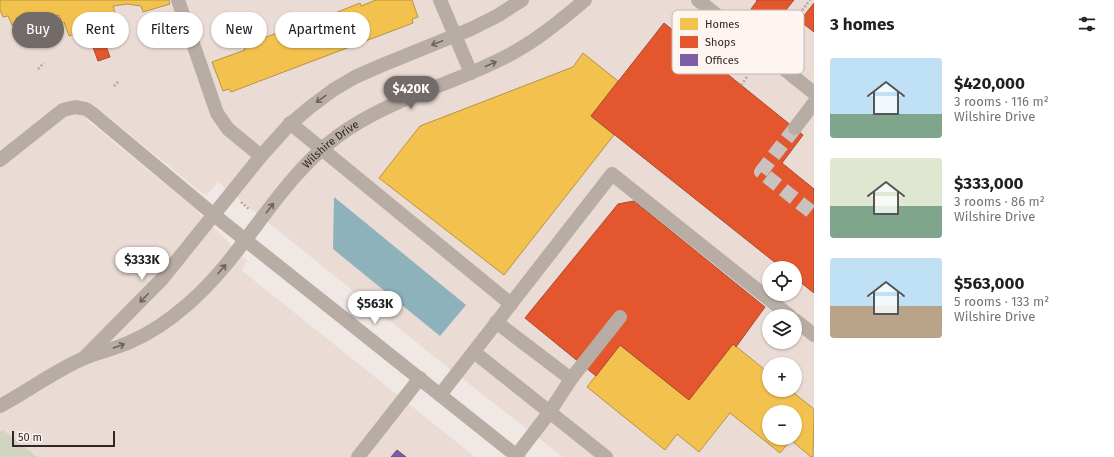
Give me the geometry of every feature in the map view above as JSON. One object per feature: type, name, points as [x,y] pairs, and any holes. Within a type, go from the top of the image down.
[{"type":"street","points":[[178,0],[217,113],[228,129],[260,156]]},
{"type":"street","points":[[440,0],[471,73]]},
{"type":"street","points":[[0,406],[46,377],[82,359],[162,279],[260,156],[290,123],[309,108],[333,90],[355,77],[471,29],[497,16],[522,0]]},
{"type":"street","name":"Wilshire Drive","points":[[82,359],[131,342],[170,319],[206,287],[246,239],[280,194],[303,168],[336,137],[358,122],[391,104],[471,73],[524,47],[547,32],[585,0]]},
{"type":"street","points":[[698,0],[710,10]]},
{"type":"street","points":[[790,74],[814,93]]},
{"type":"street","points":[[795,128],[814,104]]},
{"type":"street","points":[[0,160],[58,113],[69,108],[86,109],[214,215],[517,456],[549,413],[571,379],[620,317]]},
{"type":"street","points":[[290,123],[511,304]]},
{"type":"street","points":[[440,395],[612,174],[781,309]]},
{"type":"street","points":[[496,322],[571,379]]},
{"type":"street","points":[[802,326],[814,335]]},
{"type":"street","points":[[474,352],[606,457]]},
{"type":"street","points":[[358,457],[420,378]]},
{"type":"path","points":[[802,10],[810,0]]},
{"type":"path","points":[[38,69],[44,63]]},
{"type":"path","points":[[741,85],[747,77]]},
{"type":"path","points":[[114,86],[119,81]]},
{"type":"path","points":[[238,200],[255,215]]},
{"type":"shaded area","points":[[0,0],[814,0],[814,457],[563,457],[446,366],[218,182],[207,195],[202,193],[94,105],[82,100],[72,100],[88,121],[192,206],[247,261],[241,270],[475,457],[0,457]]},
{"type":"green space","points":[[3,430],[37,457],[0,457],[0,432]]},
{"type":"water","points":[[334,197],[466,305],[440,336],[333,249]]},
{"type":"building: Homes","points":[[0,0],[169,0],[170,4],[143,12],[141,6],[127,4],[113,6],[115,12],[72,12],[72,35],[69,36],[64,22],[64,12],[12,12],[12,25],[8,16],[3,17],[0,10]]},
{"type":"building: Homes","points":[[376,0],[412,0],[418,17],[412,19],[413,23],[370,39],[370,12],[338,12],[360,3],[361,6]]},
{"type":"building: Homes","points":[[275,34],[275,48],[347,48],[231,92],[229,89],[223,91],[212,62],[245,50],[244,48],[267,48],[267,37]]},
{"type":"building: Homes","points":[[583,53],[618,81],[591,116],[614,135],[504,275],[379,178],[420,126],[573,67]]},
{"type":"building: Homes","points":[[733,344],[762,367],[762,397],[799,397],[814,409],[813,457],[797,445],[802,445],[802,405],[762,405],[762,439],[730,413],[699,452],[677,434],[665,450],[587,387],[620,345],[689,400]]},
{"type":"building: Homes","points":[[770,445],[787,445],[780,453]]},
{"type":"building: Shops","points":[[756,0],[794,0],[786,10],[752,10],[751,9],[757,1]]},
{"type":"building: Shops","points":[[814,3],[814,32],[804,24],[804,16]]},
{"type":"building: Shops","points":[[664,23],[672,29],[672,74],[727,74],[803,135],[782,163],[814,189],[814,293],[802,284],[802,261],[773,261],[591,116]]},
{"type":"building: Shops","points":[[93,48],[107,48],[110,57],[98,61]]},
{"type":"building: Shops","points":[[634,201],[765,307],[762,309],[762,311],[736,347],[733,344],[689,400],[620,345],[596,376],[525,318],[618,204]]},
{"type":"building: Offices","points":[[397,450],[406,457],[391,457]]},
{"type":"tunnel","points":[[795,128],[761,172],[814,214]]}]
